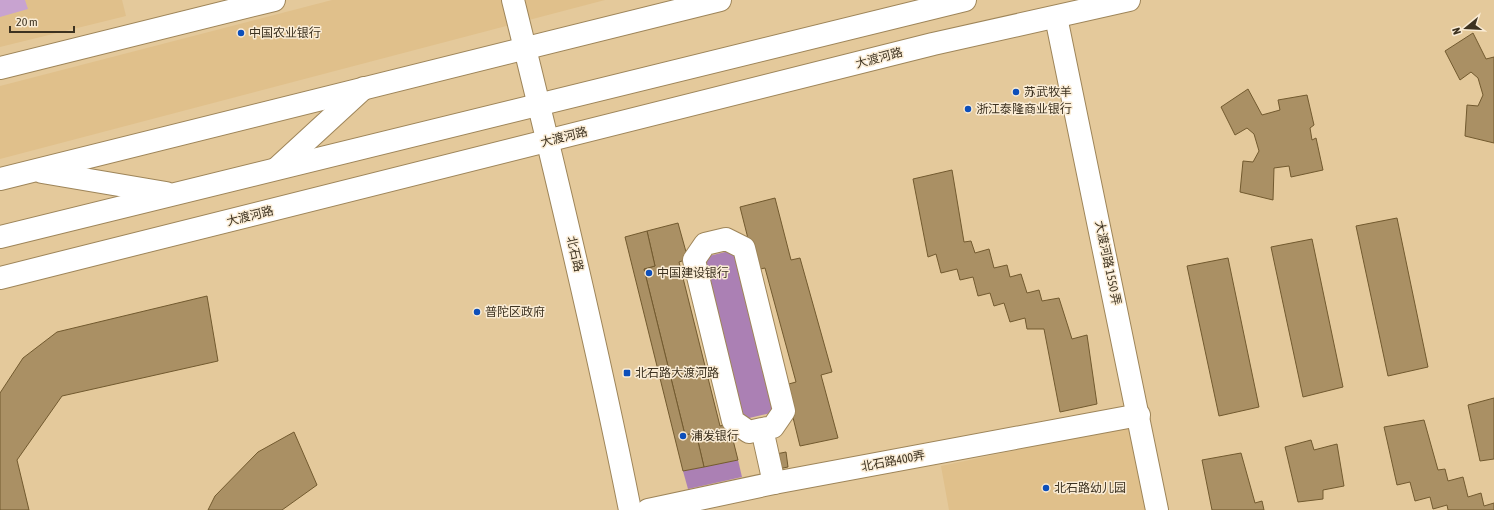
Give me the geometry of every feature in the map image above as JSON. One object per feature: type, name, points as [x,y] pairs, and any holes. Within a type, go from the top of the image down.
[{"type":"main road","points":[[0,68],[274,0]]},
{"type":"main road","name":"北石路","points":[[513,0],[604,379],[630,510]]},
{"type":"main road","points":[[0,179],[525,47],[720,0]]},
{"type":"main road","points":[[0,237],[965,0]]},
{"type":"main road","name":"大渡河路","points":[[0,278],[933,44],[1130,0]]},
{"type":"main road","name":"大渡河路 1550 弄","points":[[1056,17],[1139,415],[1157,510]]},
{"type":"main road","points":[[277,169],[365,87]]},
{"type":"main road","points":[[34,171],[175,194]]},
{"type":"main road","points":[[726,239],[744,248],[784,411],[773,427],[762,430],[749,432],[733,421],[694,260],[705,244],[726,239]]},
{"type":"main road","name":"北石路400弄","points":[[648,510],[774,483],[1139,415]]},
{"type":"main road","points":[[762,430],[774,483]]},
{"type":"shaded area","points":[[0,0],[122,0],[126,16],[0,47]]},
{"type":"shaded area","points":[[0,0],[25,0],[28,9],[0,17]]},
{"type":"shaded area","points":[[332,0],[605,0],[0,159],[0,86]]},
{"type":"shaded area","points":[[733,250],[741,255],[778,405],[771,413],[745,419],[736,412],[701,266],[705,257]]},
{"type":"shaded area","name":"北石路幼儿园","points":[[1134,425],[1151,510],[949,510],[941,466]]},
{"type":"shaded area","points":[[738,460],[742,477],[688,489],[683,471]]},
{"type":"building","points":[[1473,33],[1486,59],[1494,57],[1494,143],[1465,136],[1467,105],[1478,106],[1483,95],[1478,78],[1471,72],[1460,80],[1445,51]]},
{"type":"building","points":[[1248,89],[1262,115],[1280,110],[1278,100],[1307,95],[1314,125],[1310,128],[1312,140],[1316,138],[1323,170],[1291,177],[1289,166],[1274,168],[1273,200],[1240,192],[1243,161],[1253,162],[1259,151],[1254,134],[1247,128],[1235,135],[1221,107]]},
{"type":"building","points":[[952,170],[964,242],[971,241],[975,253],[989,249],[994,268],[1007,265],[1010,277],[1021,274],[1027,293],[1039,290],[1042,301],[1059,298],[1072,339],[1087,335],[1097,404],[1060,412],[1044,329],[1027,329],[1025,318],[1010,322],[1004,303],[994,306],[990,293],[978,296],[973,277],[960,280],[957,269],[941,273],[936,254],[928,257],[913,179]]},
{"type":"building","points":[[775,198],[791,260],[800,258],[832,372],[821,375],[838,438],[800,446],[785,385],[796,382],[765,268],[756,270],[740,207]]},
{"type":"building","points":[[1397,218],[1428,367],[1388,376],[1356,226]]},
{"type":"building","points":[[678,223],[688,259],[679,262],[720,426],[729,424],[738,460],[704,467],[696,433],[685,435],[644,269],[655,266],[647,231]]},
{"type":"building","points":[[647,231],[655,266],[644,269],[685,435],[696,433],[704,467],[683,471],[625,237]]},
{"type":"building","points":[[1312,239],[1343,387],[1303,397],[1271,247]]},
{"type":"building","points":[[1228,258],[1259,407],[1219,416],[1187,266]]},
{"type":"building","points":[[207,296],[218,361],[62,396],[17,460],[29,510],[0,510],[0,393],[23,358],[57,332]]},
{"type":"building","points":[[1494,398],[1494,459],[1480,461],[1468,405]]},
{"type":"building","points":[[1424,420],[1438,470],[1445,469],[1448,481],[1463,477],[1468,497],[1481,493],[1484,506],[1494,503],[1494,510],[1448,510],[1447,505],[1433,509],[1430,497],[1415,501],[1410,482],[1397,485],[1384,427]]},
{"type":"building","points":[[294,432],[317,485],[282,510],[208,510],[215,496],[258,452]]},
{"type":"building","points":[[1311,440],[1314,450],[1337,444],[1344,486],[1323,490],[1323,499],[1298,502],[1285,447]]},
{"type":"building","points":[[786,452],[788,467],[774,470],[771,455]]},
{"type":"building","points":[[1241,453],[1255,503],[1262,501],[1264,510],[1212,510],[1202,460]]},
{"type":"place","name":"中国农业银行","points":[[241,33]]},
{"type":"place","name":"苏武牧羊","points":[[1016,92]]},
{"type":"place","name":"浙江泰隆商业银行","points":[[968,109]]},
{"type":"place","name":"中国建设银行","points":[[649,273]]},
{"type":"place","name":"普陀区政府","points":[[477,312]]},
{"type":"place","name":"北石路大渡河路","points":[[627,373]]},
{"type":"place","name":"浦发银行","points":[[683,436]]},
{"type":"place","name":"北石路幼儿园","points":[[1046,488]]}]
